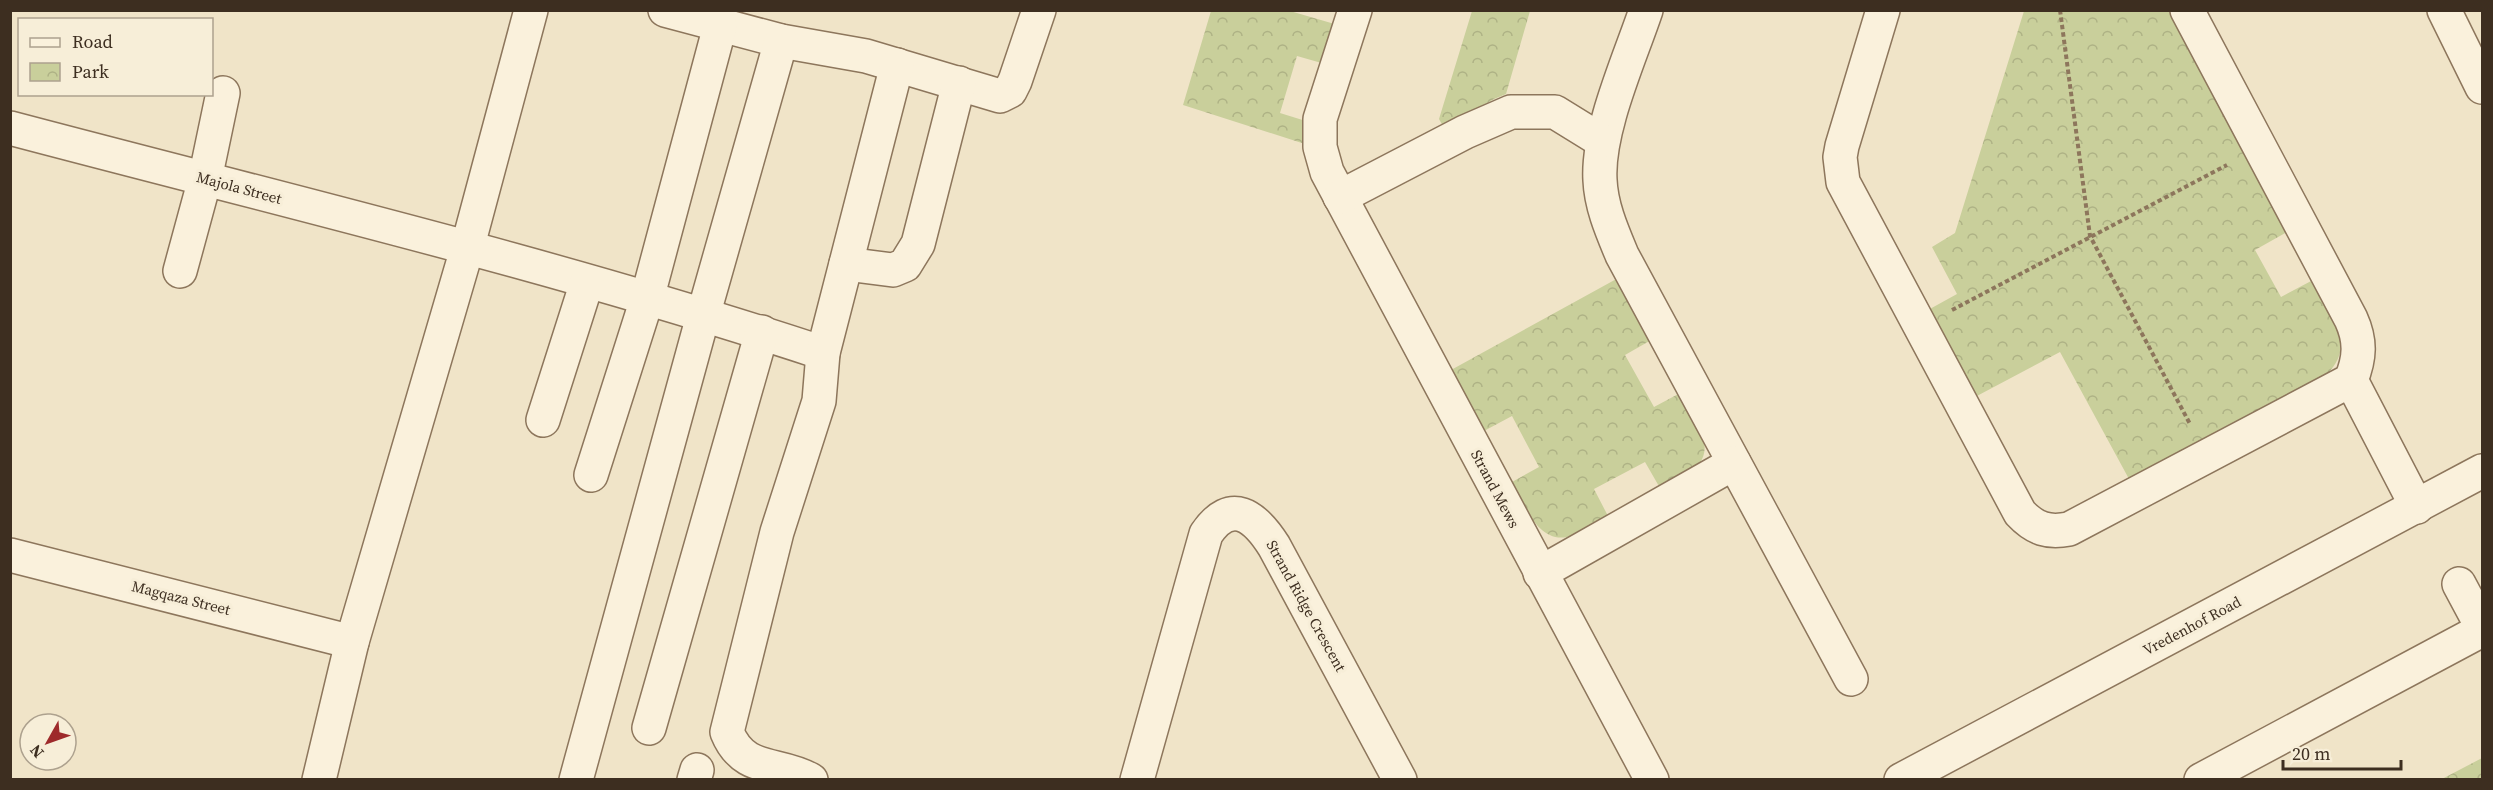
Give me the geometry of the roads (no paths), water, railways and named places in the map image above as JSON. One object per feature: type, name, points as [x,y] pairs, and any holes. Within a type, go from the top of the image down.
[{"type":"street","points":[[319,780],[352,642],[467,249],[531,10]]},
{"type":"street","points":[[665,10],[720,27],[781,41],[866,56],[1000,96],[1005,95],[1015,81],[1039,10]]},
{"type":"street","name":"Strand Mews","points":[[1355,10],[1320,119],[1320,147],[1327,172],[1652,780]]},
{"type":"street","points":[[1646,10],[1602,141],[1600,180],[1605,211],[1622,255],[1851,679]]},
{"type":"street","points":[[1883,10],[1842,146],[1841,169],[1847,193],[2020,513],[2041,530],[2056,532],[2069,529],[2350,380],[2357,364],[2359,346],[2357,332],[2187,10]]},
{"type":"street","points":[[2444,10],[2482,87]]},
{"type":"street","points":[[591,475],[647,299],[720,27]]},
{"type":"street","points":[[576,780],[781,41]]},
{"type":"street","points":[[811,780],[801,774],[756,772],[738,752],[727,732],[777,532],[819,401],[823,353],[897,65]]},
{"type":"street","points":[[846,264],[893,270],[904,265],[918,244],[959,84]]},
{"type":"street","points":[[180,271],[205,180],[223,93]]},
{"type":"street","points":[[1340,197],[1466,132],[1511,112],[1555,112],[1602,141]]},
{"type":"street","name":"Majola Street","points":[[10,128],[587,282],[762,332],[823,353]]},
{"type":"street","points":[[543,420],[587,282]]},
{"type":"street","points":[[649,728],[762,332]]},
{"type":"street","points":[[2350,380],[2417,507]]},
{"type":"street","points":[[1540,573],[1734,463]]},
{"type":"street","name":"Vredenhof Road","points":[[1900,780],[2482,471]]},
{"type":"street","name":"Strand Ridge Crescent","points":[[1137,780],[1206,534],[1219,519],[1233,513],[1250,517],[1274,546],[1400,780]]},
{"type":"street","name":"Magqaza Street","points":[[10,555],[352,642]]},
{"type":"street","points":[[2201,780],[2482,629],[2459,584]]}]
